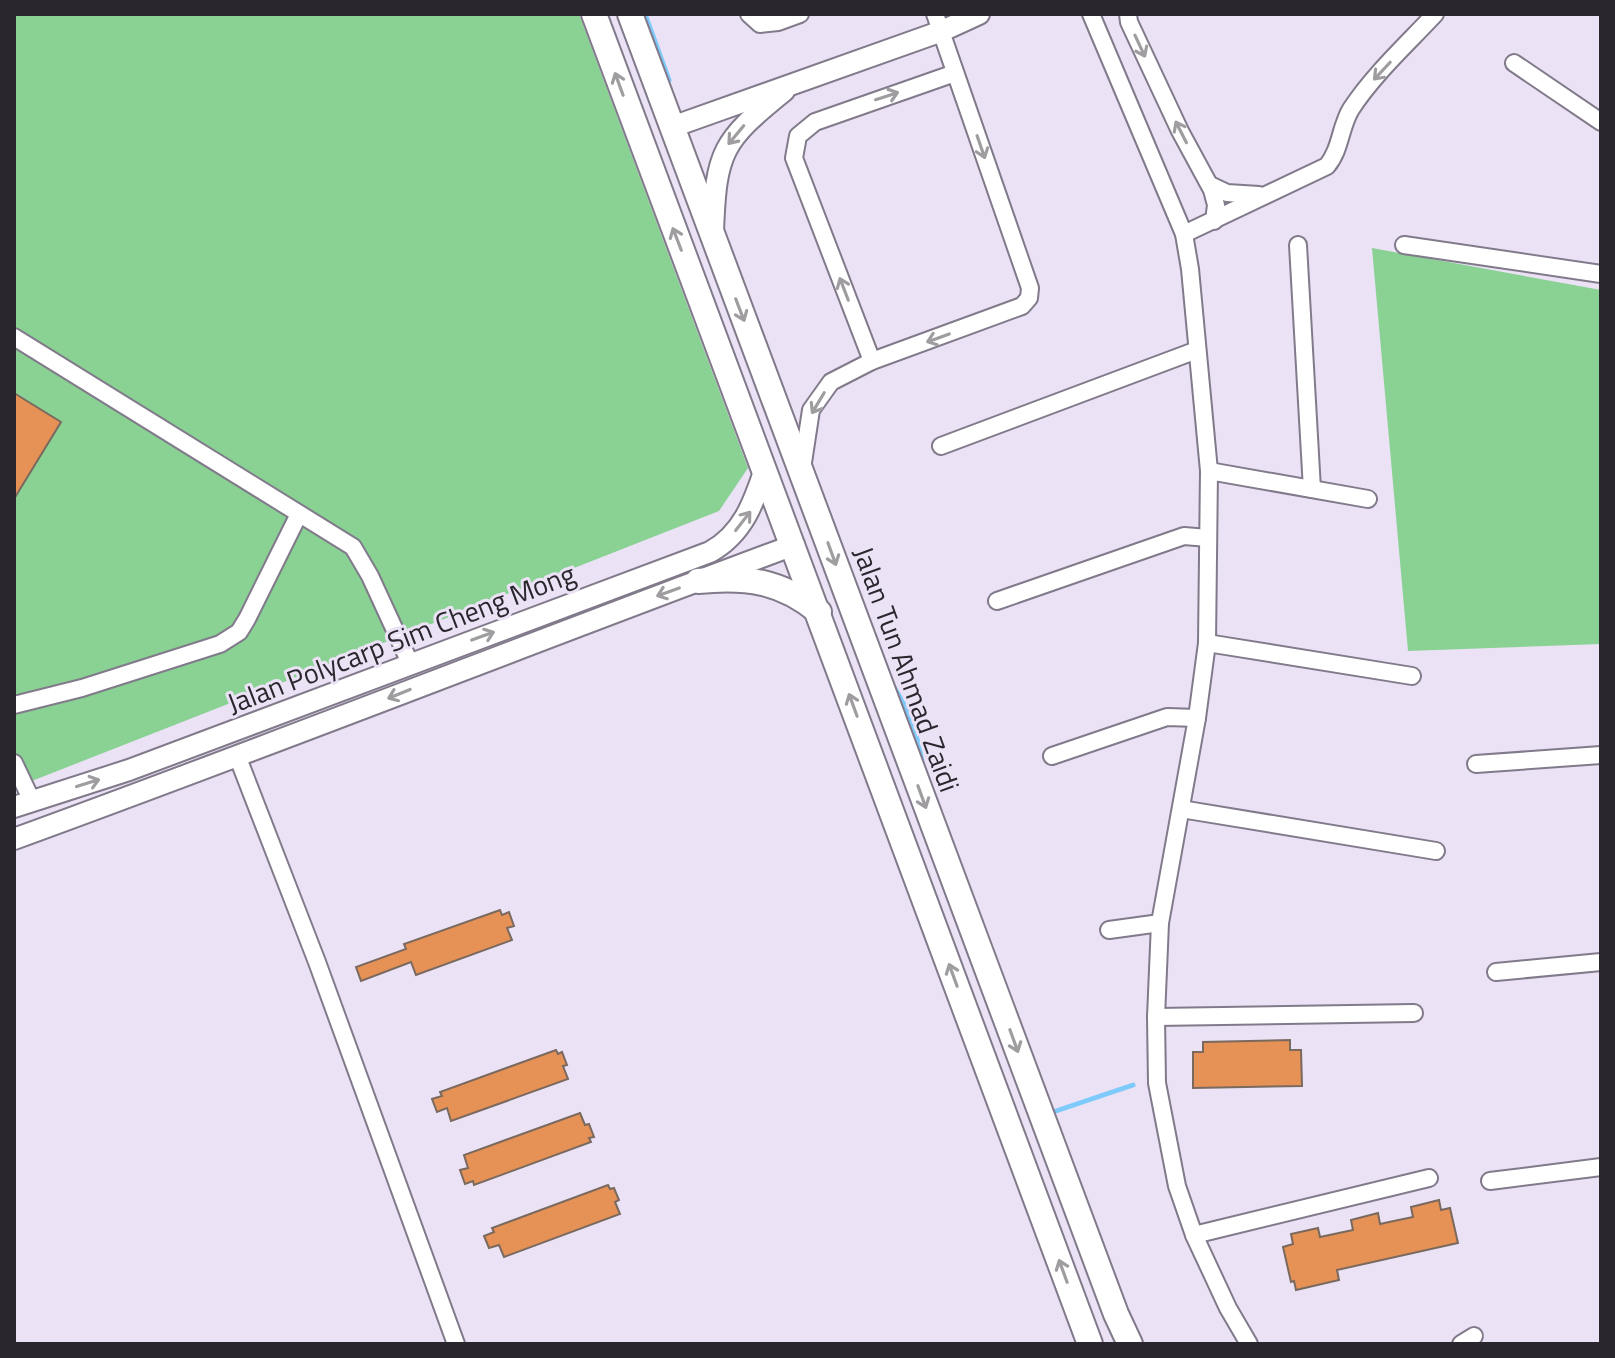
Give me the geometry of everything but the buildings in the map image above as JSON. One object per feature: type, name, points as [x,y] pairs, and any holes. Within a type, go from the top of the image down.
[{"type":"main road","points":[[594,14],[1090,1344]]},
{"type":"main road","name":"Jalan Tun Ahmad Zaidi","points":[[630,14],[1099,1270],[1130,1344]]},
{"type":"main road","points":[[698,581],[734,577],[765,583],[805,600],[819,612]]},
{"type":"street","points":[[749,14],[760,24],[778,22],[800,14]]},
{"type":"street","points":[[672,127],[793,83],[938,22],[979,14]]},
{"type":"street","points":[[1091,14],[1184,234],[1190,269],[1209,471],[1207,643],[1197,718],[1160,923],[1157,1083],[1177,1186],[1194,1235],[1228,1308],[1249,1344]]},
{"type":"street","points":[[1128,14],[1155,78],[1210,185],[1216,205],[1214,221]]},
{"type":"street","points":[[1184,234],[1327,166],[1336,155],[1349,113],[1362,93],[1435,14]]},
{"type":"street","points":[[801,471],[811,410],[831,382],[872,361],[1022,306],[1029,298],[1030,288],[938,22]]},
{"type":"street","points":[[1514,63],[1601,122]]},
{"type":"street","points":[[872,361],[794,158],[798,136],[815,122],[955,73]]},
{"type":"street","points":[[712,237],[719,165],[727,144],[753,116],[793,83]]},
{"type":"street","points":[[1210,185],[1236,194],[1265,195]]},
{"type":"street","points":[[1298,245],[1312,489]]},
{"type":"street","points":[[1404,245],[1601,274]]},
{"type":"street","points":[[14,337],[353,547],[370,576],[410,663],[445,663],[512,649]]},
{"type":"street","points":[[941,446],[1197,350]]},
{"type":"street","name":"Jalan Polycarp Sim Cheng Mong","points":[[23,804],[129,770],[720,546],[752,510],[765,469]]},
{"type":"street","points":[[1209,471],[1368,499]]},
{"type":"street","points":[[14,705],[82,688],[212,647],[239,632],[299,514]]},
{"type":"street","points":[[997,601],[1184,536],[1208,538]]},
{"type":"street","name":"Jalan Polycarp Sim Cheng Mong","points":[[14,839],[238,758],[512,649],[794,545]]},
{"type":"street","points":[[1207,643],[1412,676]]},
{"type":"street","points":[[238,758],[253,731],[291,709]]},
{"type":"street","points":[[1052,756],[1167,717],[1197,718]]},
{"type":"street","points":[[129,770],[139,771],[209,746],[221,747],[238,758],[322,975],[456,1344]]},
{"type":"street","points":[[1476,764],[1601,755]]},
{"type":"street","points":[[14,763],[23,804]]},
{"type":"street","points":[[1181,809],[1436,851]]},
{"type":"street","points":[[1109,930],[1160,923]]},
{"type":"street","points":[[1496,972],[1601,962]]},
{"type":"street","points":[[1156,1017],[1414,1013]]},
{"type":"street","points":[[1490,1181],[1601,1167]]},
{"type":"street","points":[[1194,1235],[1429,1178]]},
{"type":"green space","points":[[14,14],[579,14],[748,468],[719,511],[14,788]]},
{"type":"green space","points":[[1372,248],[1601,290],[1601,644],[1408,651]]},
{"type":"waterway","points":[[645,14],[669,80]]},
{"type":"waterway","points":[[893,686],[912,722],[922,762]]},
{"type":"waterway","points":[[1050,1113],[1133,1085]]}]
